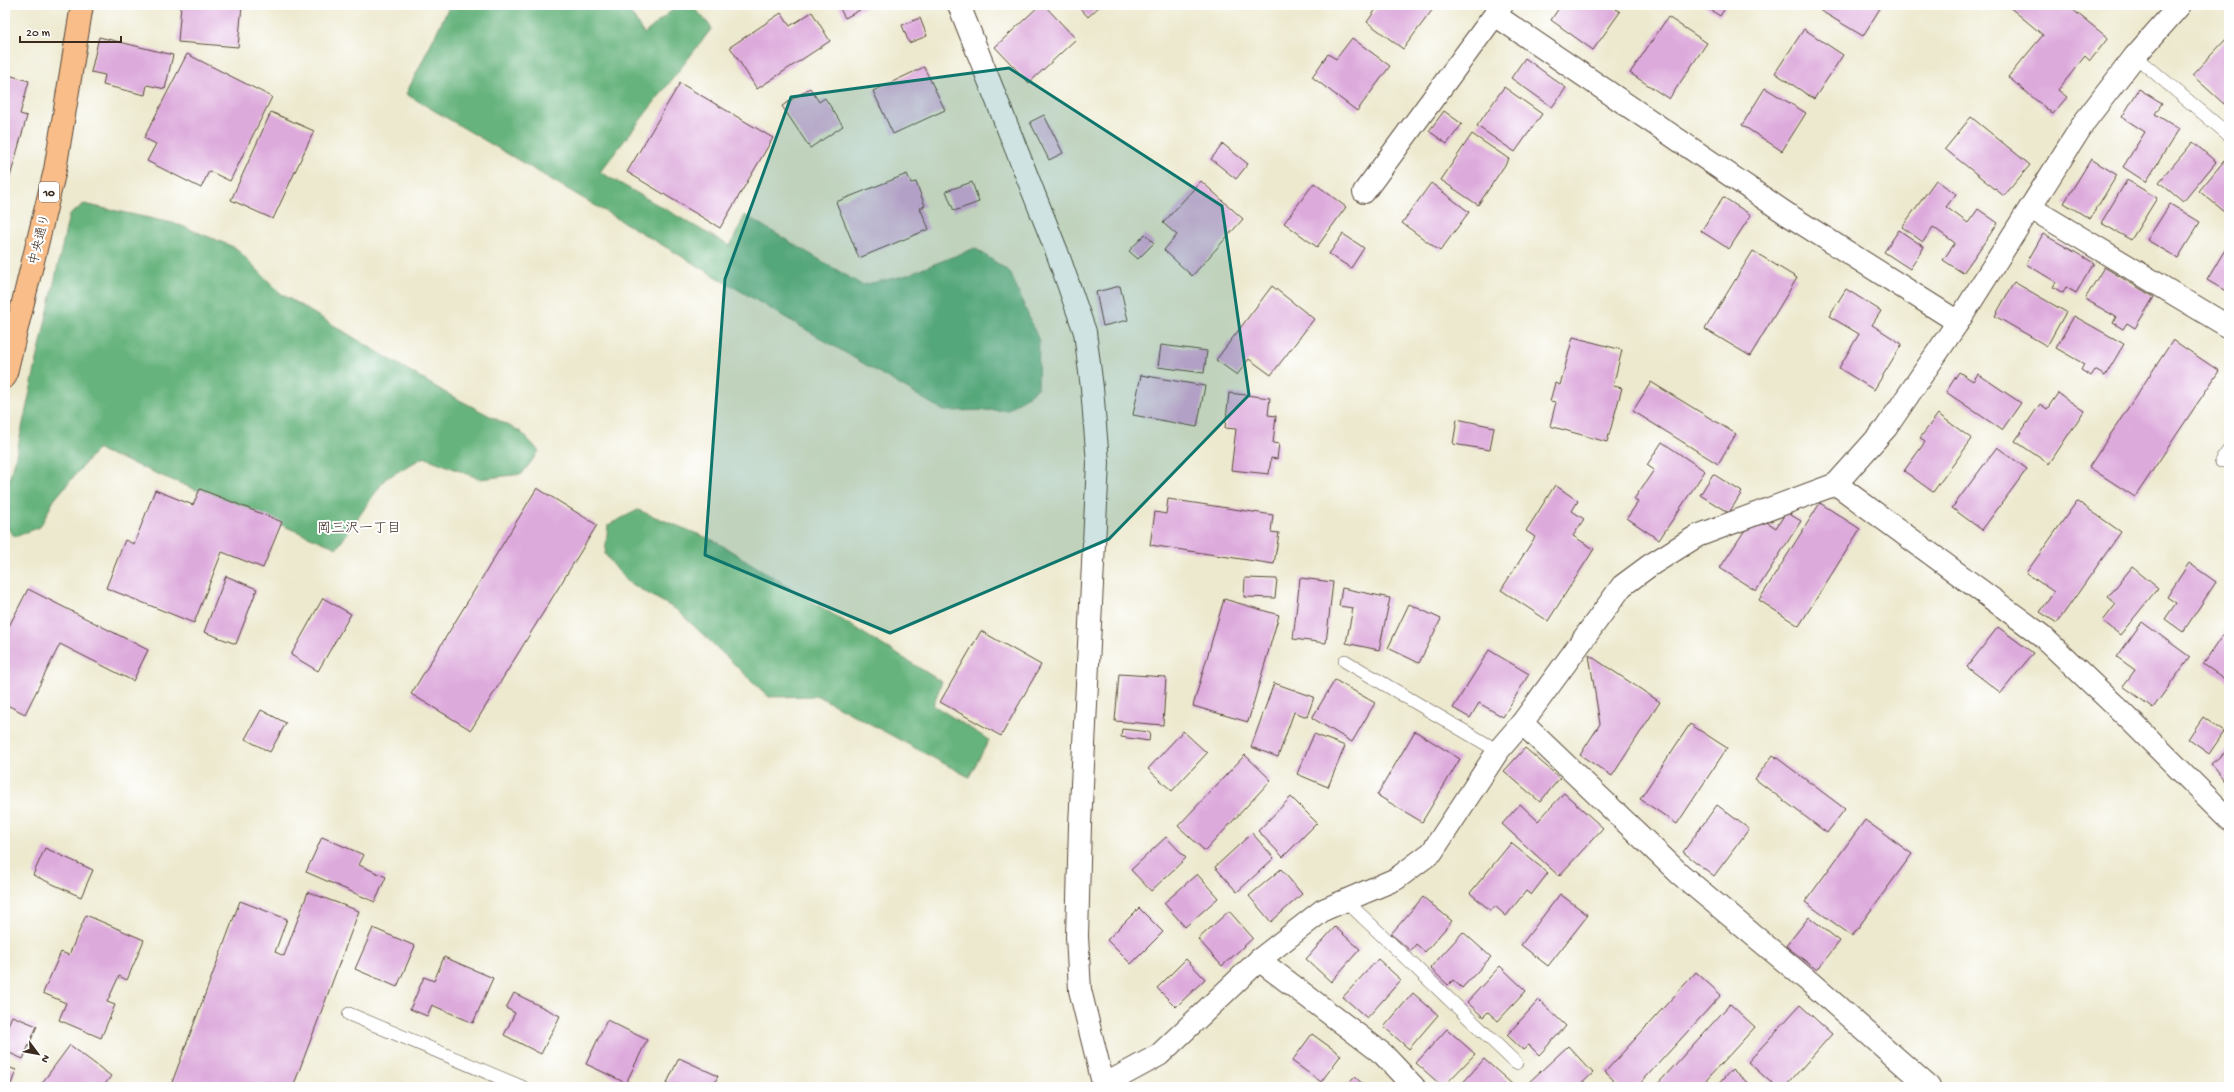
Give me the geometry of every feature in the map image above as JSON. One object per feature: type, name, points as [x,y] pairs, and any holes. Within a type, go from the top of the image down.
[{"type":"main road","name":"中央通り","points":[[5,377],[55,170],[82,5]]},
{"type":"street","points":[[959,5],[1057,252],[1086,339],[1098,463],[1080,825],[1077,936],[1080,990],[1104,1086],[1159,1055],[1259,960],[1323,910],[1396,879],[1432,852],[1498,751],[1522,723],[1622,586],[1649,566],[1697,536],[1836,484],[1886,428],[1958,322],[2085,120],[2135,56],[2180,5]]},
{"type":"street","points":[[1364,192],[1499,10],[1787,214],[1958,322]]},
{"type":"street","points":[[2031,208],[2229,327]]},
{"type":"street","points":[[1836,484],[2041,635],[2125,715],[2229,819]]},
{"type":"street","points":[[1522,723],[1680,874],[1812,984],[1929,1087]]},
{"type":"street","points":[[1259,960],[1383,1054],[1414,1087]]},
{"type":"lane","points":[[2135,56],[2229,135]]},
{"type":"lane","points":[[2221,461],[2229,450]]},
{"type":"lane","points":[[1345,661],[1498,751]]},
{"type":"lane","points":[[1345,900],[1516,1063]]},
{"type":"lane","points":[[349,1014],[522,1087]]},
{"type":"highlighted area","points":[[1009,68],[1222,206],[1249,395],[1109,539],[890,633],[705,555],[725,279],[791,97]]},
{"type":"green space","points":[[450,5],[626,5],[644,34],[678,5],[692,5],[712,28],[600,172],[730,246],[745,215],[862,285],[904,276],[975,248],[1010,272],[1039,341],[1038,388],[1008,410],[944,411],[406,94]]},
{"type":"green space","points":[[84,204],[177,224],[236,248],[280,293],[446,393],[521,432],[539,451],[522,474],[480,479],[424,457],[385,479],[337,548],[97,449],[54,500],[40,527],[15,537],[5,526],[5,492],[14,464],[69,215]]},
{"type":"green space","points":[[638,510],[715,541],[942,682],[933,705],[989,740],[969,777],[818,696],[769,697],[677,610],[626,581],[605,554],[608,525]]},
{"type":"building","points":[[181,5],[242,5],[238,47],[178,42]]},
{"type":"building","points":[[838,5],[869,5],[845,18]]},
{"type":"building","points":[[1040,5],[1044,5],[1076,39],[1029,83],[995,47]]},
{"type":"building","points":[[1077,5],[1101,5],[1088,17]]},
{"type":"building","points":[[1379,5],[1436,5],[1403,49],[1367,22]]},
{"type":"building","points":[[1561,5],[1610,5],[1620,12],[1593,50],[1551,20]]},
{"type":"building","points":[[1703,5],[1727,5],[1720,16]]},
{"type":"building","points":[[1824,5],[1882,5],[1863,36],[1821,11]]},
{"type":"building","points":[[2007,5],[2067,5],[2108,38],[2090,61],[2085,56],[2058,90],[2067,97],[2053,114],[2008,77],[2043,35]]},
{"type":"building","points":[[812,12],[830,41],[757,89],[730,47],[781,13],[790,26]]},
{"type":"building","points":[[1668,17],[1707,43],[1669,99],[1630,73]]},
{"type":"building","points":[[920,18],[927,36],[909,43],[902,25]]},
{"type":"building","points":[[1804,29],[1843,55],[1814,99],[1775,73]]},
{"type":"building","points":[[2229,36],[2229,98],[2224,104],[2192,75]]},
{"type":"building","points":[[99,37],[173,55],[165,89],[147,85],[145,95],[103,85],[105,75],[91,72]]},
{"type":"building","points":[[1352,38],[1390,66],[1357,111],[1312,77],[1328,54],[1336,59]]},
{"type":"building","points":[[187,54],[272,97],[230,181],[209,171],[201,188],[147,161],[156,144],[144,138]]},
{"type":"building","points":[[1525,58],[1566,88],[1552,107],[1511,78]]},
{"type":"building","points":[[924,67],[945,110],[893,134],[873,91]]},
{"type":"building","points":[[5,74],[29,81],[20,114],[27,116],[8,184],[5,183]]},
{"type":"building","points":[[680,83],[773,138],[720,228],[627,172]]},
{"type":"building","points":[[1504,87],[1542,114],[1515,152],[1477,126]]},
{"type":"building","points":[[810,88],[819,102],[825,98],[843,126],[810,148],[782,106]]},
{"type":"building","points":[[1765,88],[1806,113],[1782,151],[1742,125]]},
{"type":"building","points":[[2139,89],[2162,103],[2155,114],[2179,129],[2146,182],[2123,167],[2145,132],[2122,117]]},
{"type":"building","points":[[1444,111],[1462,124],[1447,144],[1429,131]]},
{"type":"building","points":[[271,112],[314,131],[273,219],[231,200]]},
{"type":"building","points":[[1044,115],[1063,153],[1049,160],[1030,122]]},
{"type":"building","points":[[1971,117],[2030,165],[2004,196],[1945,149]]},
{"type":"building","points":[[1472,134],[1509,159],[1478,205],[1441,180]]},
{"type":"building","points":[[2193,142],[2216,162],[2183,202],[2159,182]]},
{"type":"building","points":[[1223,144],[1248,164],[1236,179],[1211,159]]},
{"type":"building","points":[[2091,159],[2117,175],[2090,219],[2064,203]]},
{"type":"building","points":[[2224,161],[2229,166],[2229,215],[2199,191]]},
{"type":"building","points":[[907,174],[911,183],[916,182],[925,206],[920,208],[929,229],[859,258],[836,202]]},
{"type":"building","points":[[1936,180],[1956,194],[1946,207],[1968,223],[1978,209],[1998,223],[1963,273],[1943,260],[1955,243],[1933,227],[1923,242],[1902,227]]},
{"type":"building","points":[[2127,180],[2157,198],[2131,240],[2101,223]]},
{"type":"building","points":[[1201,181],[1243,219],[1192,276],[1164,250],[1177,235],[1163,223]]},
{"type":"building","points":[[972,182],[979,202],[954,211],[946,191]]},
{"type":"building","points":[[1314,183],[1346,207],[1317,247],[1284,223]]},
{"type":"building","points":[[1431,183],[1469,212],[1440,251],[1402,223]]},
{"type":"building","points":[[1723,197],[1751,215],[1729,249],[1701,231]]},
{"type":"building","points":[[2170,204],[2200,222],[2178,258],[2147,240]]},
{"type":"building","points":[[1899,230],[1924,247],[1910,269],[1884,252]]},
{"type":"building","points":[[1145,234],[1154,243],[1138,259],[1129,251]]},
{"type":"building","points":[[1343,234],[1364,248],[1351,268],[1329,254]]},
{"type":"building","points":[[2043,234],[2094,263],[2076,293],[2066,287],[2063,293],[2053,287],[2056,282],[2026,264]]},
{"type":"building","points":[[2229,243],[2229,293],[2207,280]]},
{"type":"building","points":[[1753,251],[1797,278],[1750,356],[1705,329]]},
{"type":"building","points":[[2104,267],[2154,297],[2135,328],[2127,323],[2123,329],[2113,323],[2116,317],[2085,299]]},
{"type":"building","points":[[2014,282],[2066,312],[2047,346],[1995,316]]},
{"type":"building","points":[[1120,286],[1128,320],[1103,326],[1096,292]]},
{"type":"building","points":[[1272,286],[1314,319],[1271,375],[1249,359],[1237,375],[1216,360]]},
{"type":"building","points":[[1846,289],[1881,311],[1872,325],[1902,344],[1874,390],[1839,368],[1859,334],[1829,316]]},
{"type":"building","points":[[2074,316],[2124,344],[2105,376],[2095,370],[2091,376],[2081,370],[2084,364],[2056,348]]},
{"type":"building","points":[[1573,337],[1622,350],[1613,386],[1622,388],[1607,442],[1550,426],[1556,402],[1550,401],[1555,383],[1560,385]]},
{"type":"building","points":[[2173,340],[2219,371],[2135,497],[2089,467]]},
{"type":"building","points":[[1161,345],[1207,351],[1204,373],[1158,367]]},
{"type":"building","points":[[1959,372],[1973,381],[1978,374],[2021,403],[2002,430],[1946,392]]},
{"type":"building","points":[[1141,375],[1205,386],[1197,427],[1133,415]]},
{"type":"building","points":[[1651,382],[1736,434],[1718,464],[1633,411]]},
{"type":"building","points":[[1229,393],[1270,398],[1268,415],[1276,416],[1273,443],[1279,444],[1277,459],[1271,458],[1269,474],[1231,470],[1236,429],[1225,428]]},
{"type":"building","points":[[2058,393],[2084,411],[2049,464],[2015,441],[2040,404],[2047,409]]},
{"type":"building","points":[[1938,414],[1972,439],[1933,492],[1904,471],[1925,442],[1920,438]]},
{"type":"building","points":[[1457,419],[1494,427],[1490,450],[1453,444]]},
{"type":"building","points":[[1662,442],[1705,471],[1659,540],[1627,518],[1638,502],[1634,499],[1654,470],[1647,465]]},
{"type":"building","points":[[1997,447],[2027,469],[1982,530],[1952,508]]},
{"type":"building","points":[[1713,474],[1742,492],[1729,513],[1700,495]]},
{"type":"building","points":[[1555,485],[1578,501],[1572,511],[1584,519],[1573,536],[1594,549],[1548,621],[1501,590],[1535,537],[1526,531]]},
{"type":"building","points":[[537,488],[597,525],[471,730],[411,694]]},
{"type":"building","points":[[200,489],[282,522],[263,568],[222,552],[194,623],[106,588],[125,540],[134,544],[155,490],[193,505]]},
{"type":"building","points":[[1168,499],[1273,515],[1271,532],[1279,533],[1274,564],[1150,545],[1155,512],[1166,514]]},
{"type":"building","points":[[2077,501],[2121,532],[2057,623],[2040,612],[2054,592],[2026,573]]},
{"type":"building","points":[[1820,503],[1860,529],[1799,626],[1759,600]]},
{"type":"building","points":[[1786,512],[1801,521],[1756,591],[1720,568],[1745,530],[1765,521],[1776,528]]},
{"type":"building","points":[[2189,563],[2216,582],[2183,632],[2165,619],[2176,603],[2167,597]]},
{"type":"building","points":[[2132,567],[2158,588],[2120,635],[2103,621],[2116,604],[2108,597]]},
{"type":"building","points":[[226,576],[257,589],[236,644],[204,632]]},
{"type":"building","points":[[1245,578],[1277,579],[1275,598],[1244,597]]},
{"type":"building","points":[[1300,578],[1333,582],[1326,643],[1293,639]]},
{"type":"building","points":[[1342,588],[1390,598],[1379,650],[1346,643],[1353,608],[1339,606]]},
{"type":"building","points":[[28,589],[148,650],[133,681],[60,644],[25,714],[5,704],[5,634]]},
{"type":"building","points":[[323,598],[351,614],[318,671],[291,655]]},
{"type":"building","points":[[1224,599],[1279,615],[1248,722],[1193,706]]},
{"type":"building","points":[[1409,604],[1441,619],[1419,663],[1388,648]]},
{"type":"building","points":[[2142,622],[2190,657],[2153,708],[2123,686],[2135,670],[2117,657]]},
{"type":"building","points":[[1998,627],[2033,653],[2001,693],[1967,667]]},
{"type":"building","points":[[2226,630],[2229,632],[2229,682],[2203,664]]},
{"type":"building","points":[[981,631],[1041,665],[1001,736],[940,702]]},
{"type":"building","points":[[1489,650],[1529,674],[1503,717],[1479,703],[1470,718],[1453,708]]},
{"type":"building","points":[[1589,655],[1660,702],[1612,776],[1580,755],[1600,724]]},
{"type":"building","points":[[1119,674],[1166,677],[1163,725],[1115,721]]},
{"type":"building","points":[[1335,680],[1375,703],[1352,742],[1312,718]]},
{"type":"building","points":[[1274,683],[1314,697],[1307,717],[1294,712],[1278,757],[1251,747]]},
{"type":"building","points":[[261,710],[286,723],[270,752],[245,739]]},
{"type":"building","points":[[2203,717],[2224,732],[2209,754],[2188,739]]},
{"type":"building","points":[[1690,724],[1727,748],[1677,824],[1640,799]]},
{"type":"building","points":[[1122,729],[1150,732],[1149,741],[1121,737]]},
{"type":"building","points":[[1183,731],[1207,753],[1172,791],[1148,769]]},
{"type":"building","points":[[1415,731],[1460,759],[1422,822],[1377,795]]},
{"type":"building","points":[[1314,734],[1345,746],[1328,787],[1297,774]]},
{"type":"building","points":[[1525,748],[1560,778],[1540,802],[1504,771]]},
{"type":"building","points":[[2229,749],[2229,786],[2211,764]]},
{"type":"building","points":[[1245,755],[1271,780],[1205,851],[1178,826]]},
{"type":"building","points":[[1773,755],[1845,809],[1827,833],[1755,779]]},
{"type":"building","points":[[1564,793],[1603,828],[1559,876],[1502,824],[1520,804],[1538,821]]},
{"type":"building","points":[[1291,797],[1317,823],[1283,857],[1258,831]]},
{"type":"building","points":[[1717,805],[1749,829],[1714,876],[1683,852]]},
{"type":"building","points":[[1865,820],[1912,854],[1852,936],[1805,902]]},
{"type":"building","points":[[1252,833],[1274,858],[1237,892],[1215,867]]},
{"type":"building","points":[[322,837],[364,855],[359,865],[386,877],[375,902],[306,872]]},
{"type":"building","points":[[1166,837],[1186,858],[1151,891],[1131,870]]},
{"type":"building","points":[[1511,843],[1548,873],[1531,895],[1526,891],[1506,916],[1495,906],[1491,911],[1470,893]]},
{"type":"building","points":[[45,848],[93,870],[81,897],[33,875]]},
{"type":"building","points":[[1281,869],[1302,894],[1271,922],[1249,896]]},
{"type":"building","points":[[1197,874],[1218,898],[1185,927],[1164,903]]},
{"type":"building","points":[[308,892],[359,911],[293,1087],[177,1087],[171,1085],[240,901],[287,919],[275,952],[284,956]]},
{"type":"building","points":[[1560,894],[1588,915],[1548,966],[1521,945]]},
{"type":"building","points":[[1423,897],[1452,921],[1425,952],[1416,944],[1411,951],[1391,934]]},
{"type":"building","points":[[1139,908],[1163,932],[1131,964],[1107,940]]},
{"type":"building","points":[[1229,911],[1253,938],[1222,966],[1198,939]]},
{"type":"building","points":[[86,915],[144,940],[127,980],[119,976],[107,1002],[115,1005],[101,1038],[59,1020],[66,1003],[43,993],[61,952],[69,955]]},
{"type":"building","points":[[1809,917],[1840,941],[1817,970],[1786,946]]},
{"type":"building","points":[[1335,927],[1360,949],[1331,982],[1306,959]]},
{"type":"building","points":[[373,928],[415,946],[397,987],[355,969]]},
{"type":"building","points":[[1463,932],[1491,957],[1462,988],[1453,980],[1448,985],[1430,968]]},
{"type":"building","points":[[444,957],[493,978],[473,1023],[432,1005],[427,1016],[410,1009],[424,977],[434,981]]},
{"type":"building","points":[[1186,959],[1205,979],[1176,1007],[1157,988]]},
{"type":"building","points":[[1378,959],[1401,980],[1367,1018],[1343,997]]},
{"type":"building","points":[[1500,966],[1526,991],[1498,1021],[1488,1012],[1483,1017],[1467,1002]]},
{"type":"building","points":[[1696,972],[1721,995],[1637,1087],[1621,1087],[1605,1072]]},
{"type":"building","points":[[514,993],[560,1016],[541,1054],[504,1035],[515,1013],[506,1008]]},
{"type":"building","points":[[1413,993],[1438,1015],[1409,1049],[1384,1027]]},
{"type":"building","points":[[1539,1000],[1566,1026],[1539,1055],[1529,1045],[1523,1050],[1507,1035]]},
{"type":"building","points":[[1730,1004],[1755,1027],[1700,1087],[1655,1087]]},
{"type":"building","points":[[1800,1005],[1832,1034],[1785,1087],[1776,1087],[1748,1062]]},
{"type":"building","points":[[12,1016],[37,1026],[23,1059],[5,1051],[5,1032]]},
{"type":"building","points":[[607,1020],[647,1040],[626,1083],[586,1064]]},
{"type":"building","points":[[1447,1029],[1475,1054],[1443,1087],[1416,1063]]},
{"type":"building","points":[[1312,1034],[1341,1055],[1321,1082],[1292,1061]]},
{"type":"building","points":[[70,1045],[111,1076],[103,1087],[39,1087]]},
{"type":"building","points":[[1568,1046],[1593,1073],[1578,1087],[1531,1087],[1528,1083]]},
{"type":"building","points":[[679,1058],[718,1076],[713,1087],[665,1087]]},
{"type":"building","points":[[1484,1059],[1512,1084],[1510,1087],[1459,1087]]},
{"type":"building","points":[[5,1066],[16,1070],[10,1087],[5,1087]]},
{"type":"building","points":[[1732,1069],[1749,1084],[1747,1087],[1716,1087]]},
{"type":"building","points":[[1355,1077],[1366,1087],[1345,1087]]},
{"type":"district","name":"岡三沢一丁目","points":[[359,527]]}]
